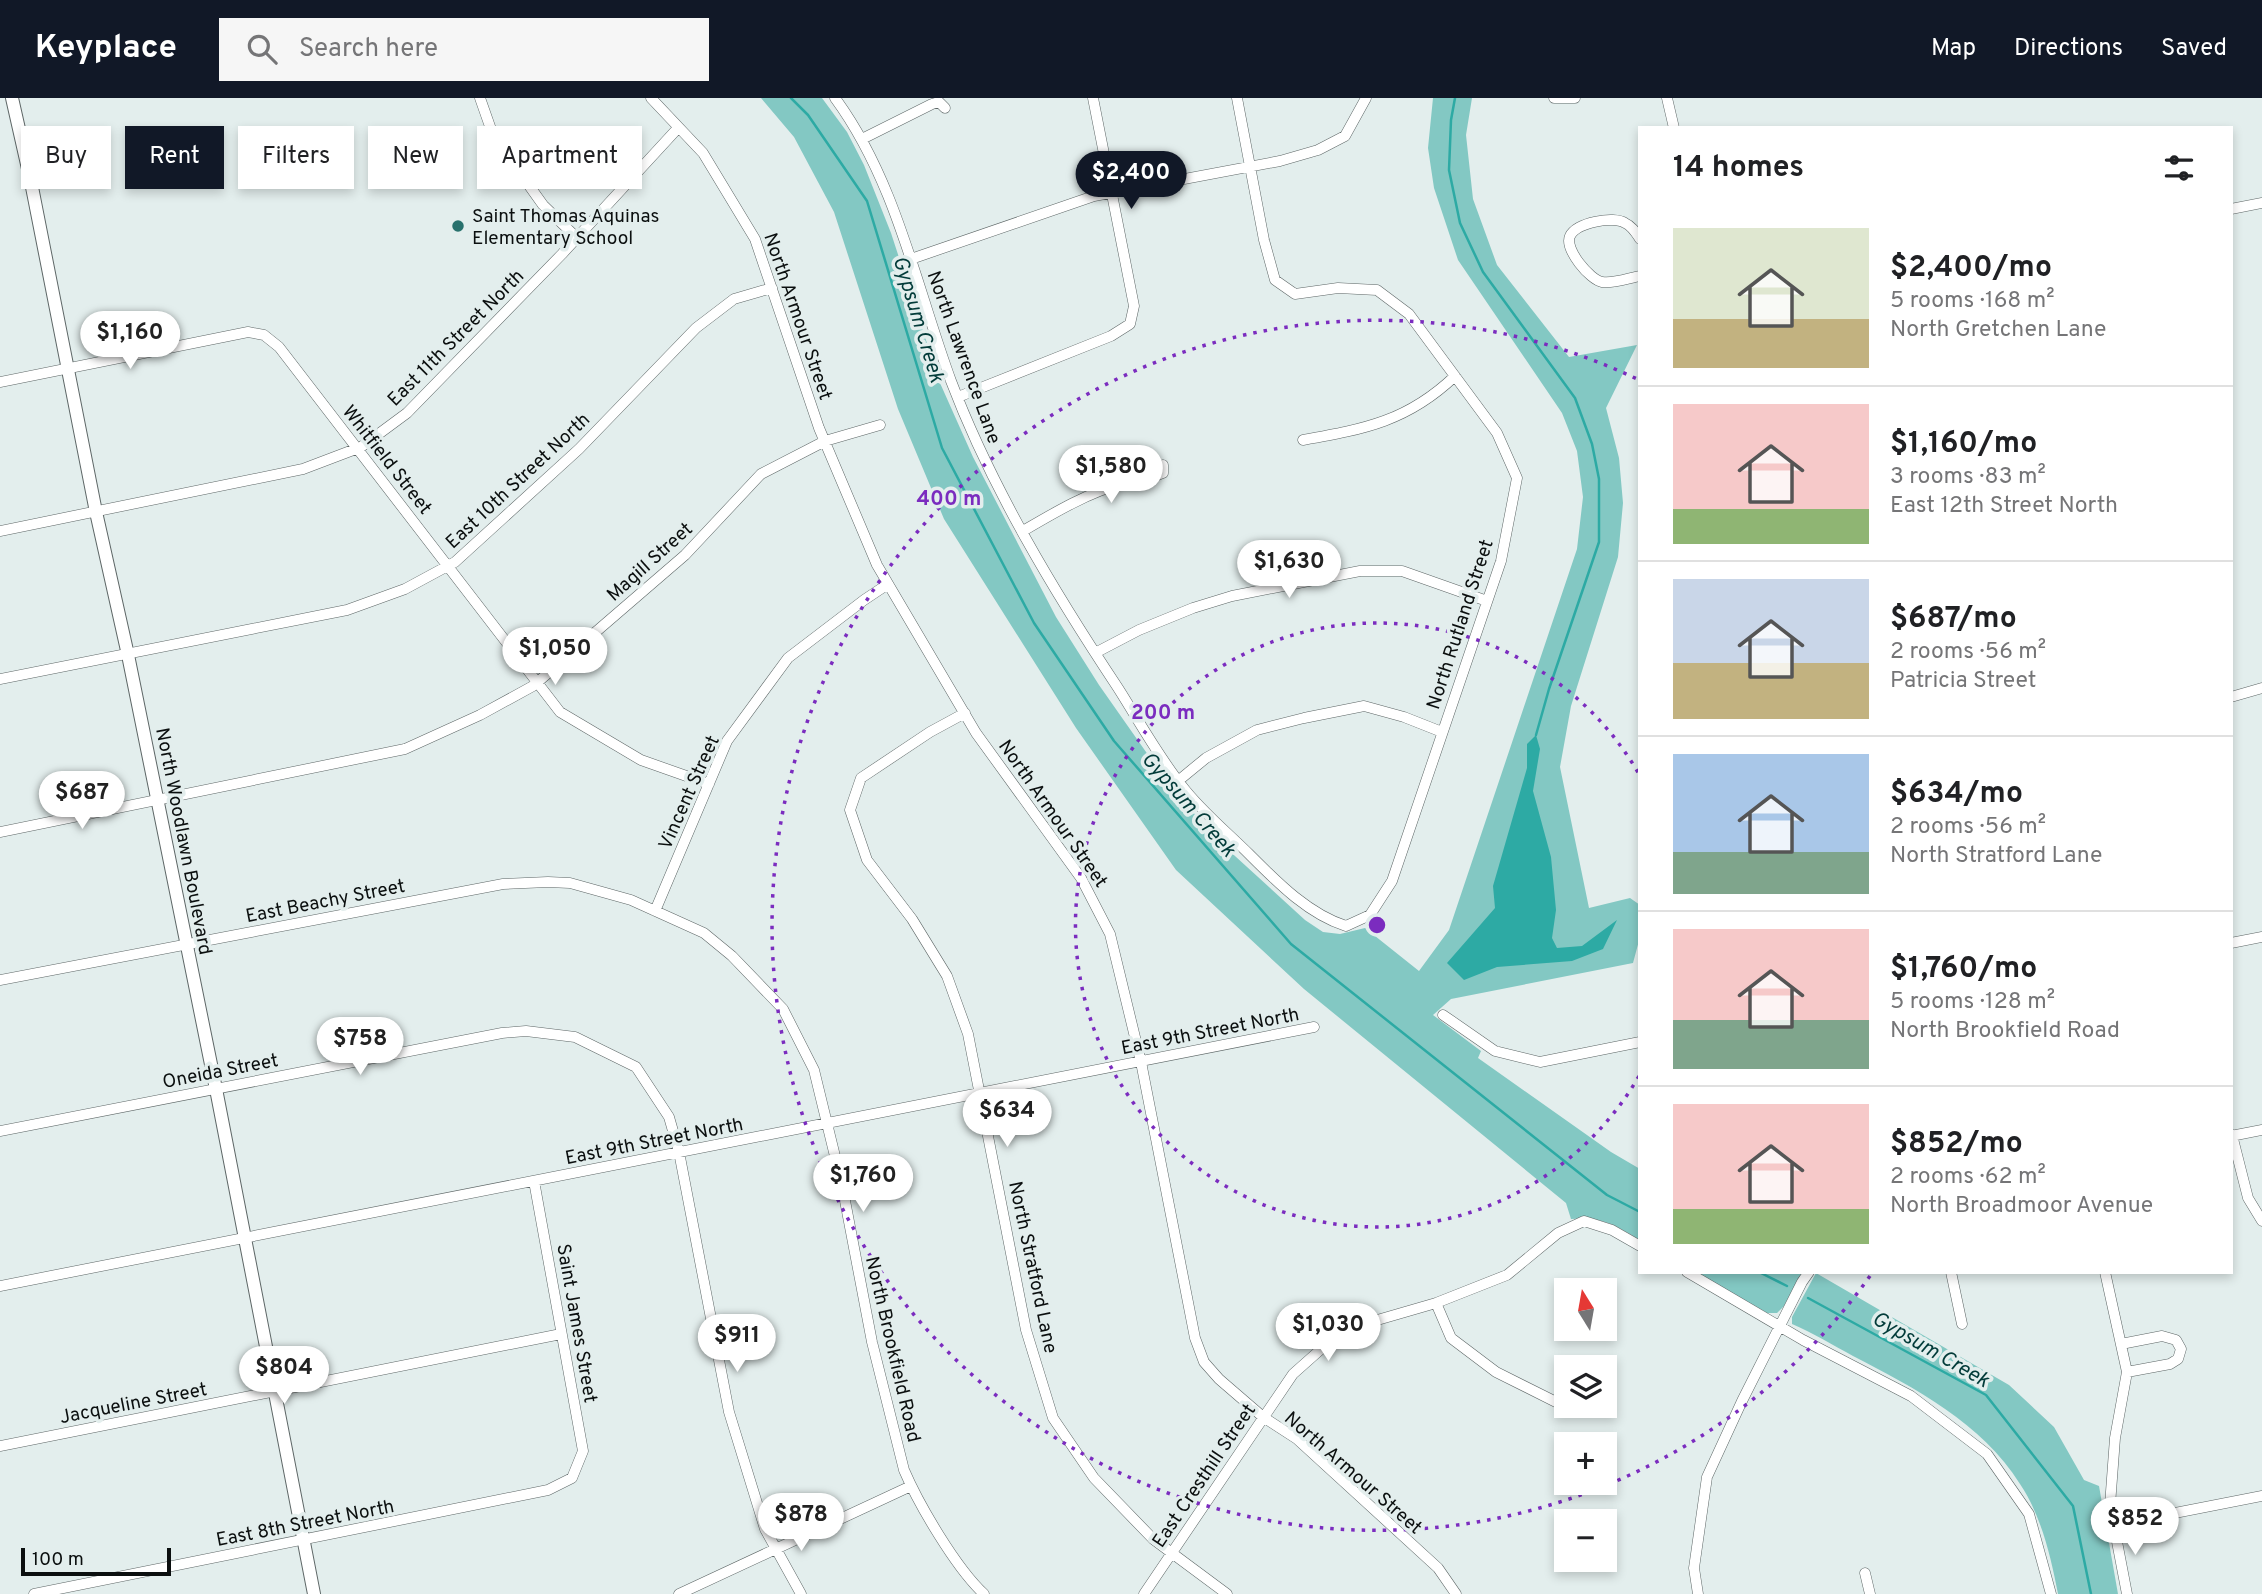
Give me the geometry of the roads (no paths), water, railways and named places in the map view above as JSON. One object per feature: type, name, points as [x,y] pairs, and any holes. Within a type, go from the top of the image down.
[{"type":"main road","name":"North Woodlawn Boulevard","points":[[12,98],[187,944],[314,1594]]},
{"type":"street","points":[[480,98],[494,135],[542,205],[577,238]]},
{"type":"street","name":"North Armour Street","points":[[651,98],[703,153],[755,239],[825,441],[877,565],[976,733],[1082,878],[1110,934],[1141,1062],[1195,1338],[1204,1362],[1219,1379],[1263,1416],[1297,1439],[1438,1568],[1456,1594]]},
{"type":"street","name":"North Lawrence Lane","points":[[835,98],[851,120],[870,155],[911,259],[958,397],[985,464],[1095,653],[1178,780],[1282,887],[1329,920],[1346,926],[1353,923]]},
{"type":"street","points":[[958,397],[1111,336],[1130,324],[1134,306],[1093,98]]},
{"type":"street","name":"North Rutland Street","points":[[1237,98],[1264,240],[1275,280],[1295,294],[1338,288],[1377,290],[1409,314],[1497,433],[1517,478],[1501,561],[1392,881],[1370,915],[1353,923]]},
{"type":"street","points":[[911,259],[1094,196],[1318,150],[1345,136],[1366,98]]},
{"type":"street","points":[[1555,98],[1575,98]]},
{"type":"street","points":[[1667,98],[1674,126]]},
{"type":"street","points":[[862,139],[932,104],[939,102],[945,108]]},
{"type":"street","name":"East 11th Street North","points":[[0,531],[303,469],[358,448],[407,413],[577,238],[678,128]]},
{"type":"street","points":[[2233,209],[2262,202]]},
{"type":"street","points":[[1638,236],[1629,225],[1615,219],[1586,223],[1578,227],[1570,236],[1569,244],[1572,253],[1593,279],[1604,283],[1638,276]]},
{"type":"street","name":"East 10th Street North","points":[[0,679],[347,610],[405,589],[455,562],[579,449],[696,328],[734,299],[772,288]]},
{"type":"street","name":"Whitfield Street","points":[[67,368],[248,332],[261,335],[279,347],[560,712],[641,760],[709,784]]},
{"type":"street","points":[[0,382],[67,368]]},
{"type":"street","points":[[1303,440],[1340,434],[1392,420],[1435,395],[1455,376]]},
{"type":"street","name":"Magill Street","points":[[0,832],[405,749],[480,715],[536,683],[685,555],[761,474],[825,441],[880,425]]},
{"type":"street","points":[[1023,531],[1059,510],[1119,484],[1163,473],[1163,465]]},
{"type":"street","points":[[1095,653],[1139,630],[1206,604],[1232,596],[1360,571],[1402,570],[1487,600]]},
{"type":"street","name":"Vincent Street","points":[[655,911],[727,741],[788,658],[888,584]]},
{"type":"street","points":[[2233,696],[2262,688]]},
{"type":"street","points":[[1178,780],[1206,758],[1257,730],[1364,706],[1442,732]]},
{"type":"street","name":"North Stratford Lane","points":[[965,713],[930,732],[861,778],[850,810],[867,860],[912,919],[947,976],[968,1034],[1026,1330],[1054,1418],[1094,1478],[1153,1539],[1227,1594]]},
{"type":"street","name":"East Beachy Street","points":[[0,980],[503,884],[570,883],[631,900],[655,911]]},
{"type":"street","name":"North Brookfield Road","points":[[655,911],[704,933],[732,957],[783,1009],[814,1070],[828,1123],[872,1342],[904,1470],[911,1486],[972,1582],[984,1594]]},
{"type":"street","points":[[2233,943],[2262,937]]},
{"type":"street","points":[[1443,1015],[1495,1051],[1540,1062],[1638,1042]]},
{"type":"street","name":"East 9th Street North","points":[[0,1286],[1314,1027]]},
{"type":"street","name":"Oneida Street","points":[[0,1131],[502,1033],[526,1031],[575,1037],[636,1067],[669,1117],[679,1152],[729,1412],[765,1529],[801,1594]]},
{"type":"street","points":[[2233,1136],[2262,1130]]},
{"type":"street","points":[[2233,1140],[2248,1198],[2262,1221]]},
{"type":"street","name":"Saint James Street","points":[[534,1181],[583,1451],[575,1471]]},
{"type":"street","name":"East Cresthill Street","points":[[1144,1594],[1293,1374],[1329,1342],[1367,1323],[1436,1303],[1507,1275],[1558,1233],[1584,1221],[1612,1230],[1638,1245]]},
{"type":"street","points":[[1690,1274],[1780,1327],[1911,1396],[1987,1454],[2029,1514],[2051,1594]]},
{"type":"street","points":[[1698,1594],[1694,1568],[1707,1477],[1742,1401],[1808,1274]]},
{"type":"street","points":[[1951,1274],[1962,1324]]},
{"type":"street","points":[[2105,1274],[2127,1372],[2115,1438],[2110,1505],[2127,1594]]},
{"type":"street","points":[[1436,1303],[1451,1338],[1496,1372],[1554,1401]]},
{"type":"street","name":"Jacqueline Street","points":[[0,1446],[561,1334]]},
{"type":"street","points":[[2120,1343],[2162,1336],[2176,1340],[2181,1349],[2178,1359],[2170,1364],[2127,1372]]},
{"type":"street","name":"East 8th Street North","points":[[34,1594],[548,1490],[572,1478],[575,1471]]},
{"type":"street","points":[[679,1594],[911,1486]]},
{"type":"street","points":[[2114,1525],[2262,1496]]},
{"type":"street","points":[[1866,1573],[1870,1594]]},
{"type":"waterway","name":"Gypsum Creek","points":[[791,98],[808,115],[867,201],[942,448],[1034,623],[1114,741],[1291,944],[1607,1195],[1638,1211]]},
{"type":"waterway","points":[[1455,98],[1451,120],[1449,170],[1460,223],[1483,272],[1575,398],[1592,444],[1599,479],[1599,542],[1536,735]]},
{"type":"waterway","name":"Gypsum Creek","points":[[1763,1274],[1787,1286]]},
{"type":"waterway","name":"Gypsum Creek","points":[[1808,1298],[1986,1395],[2073,1506],[2091,1594]]},
{"type":"place","name":"Saint Thomas Aquinas Elementary School","points":[[458,226]]}]
